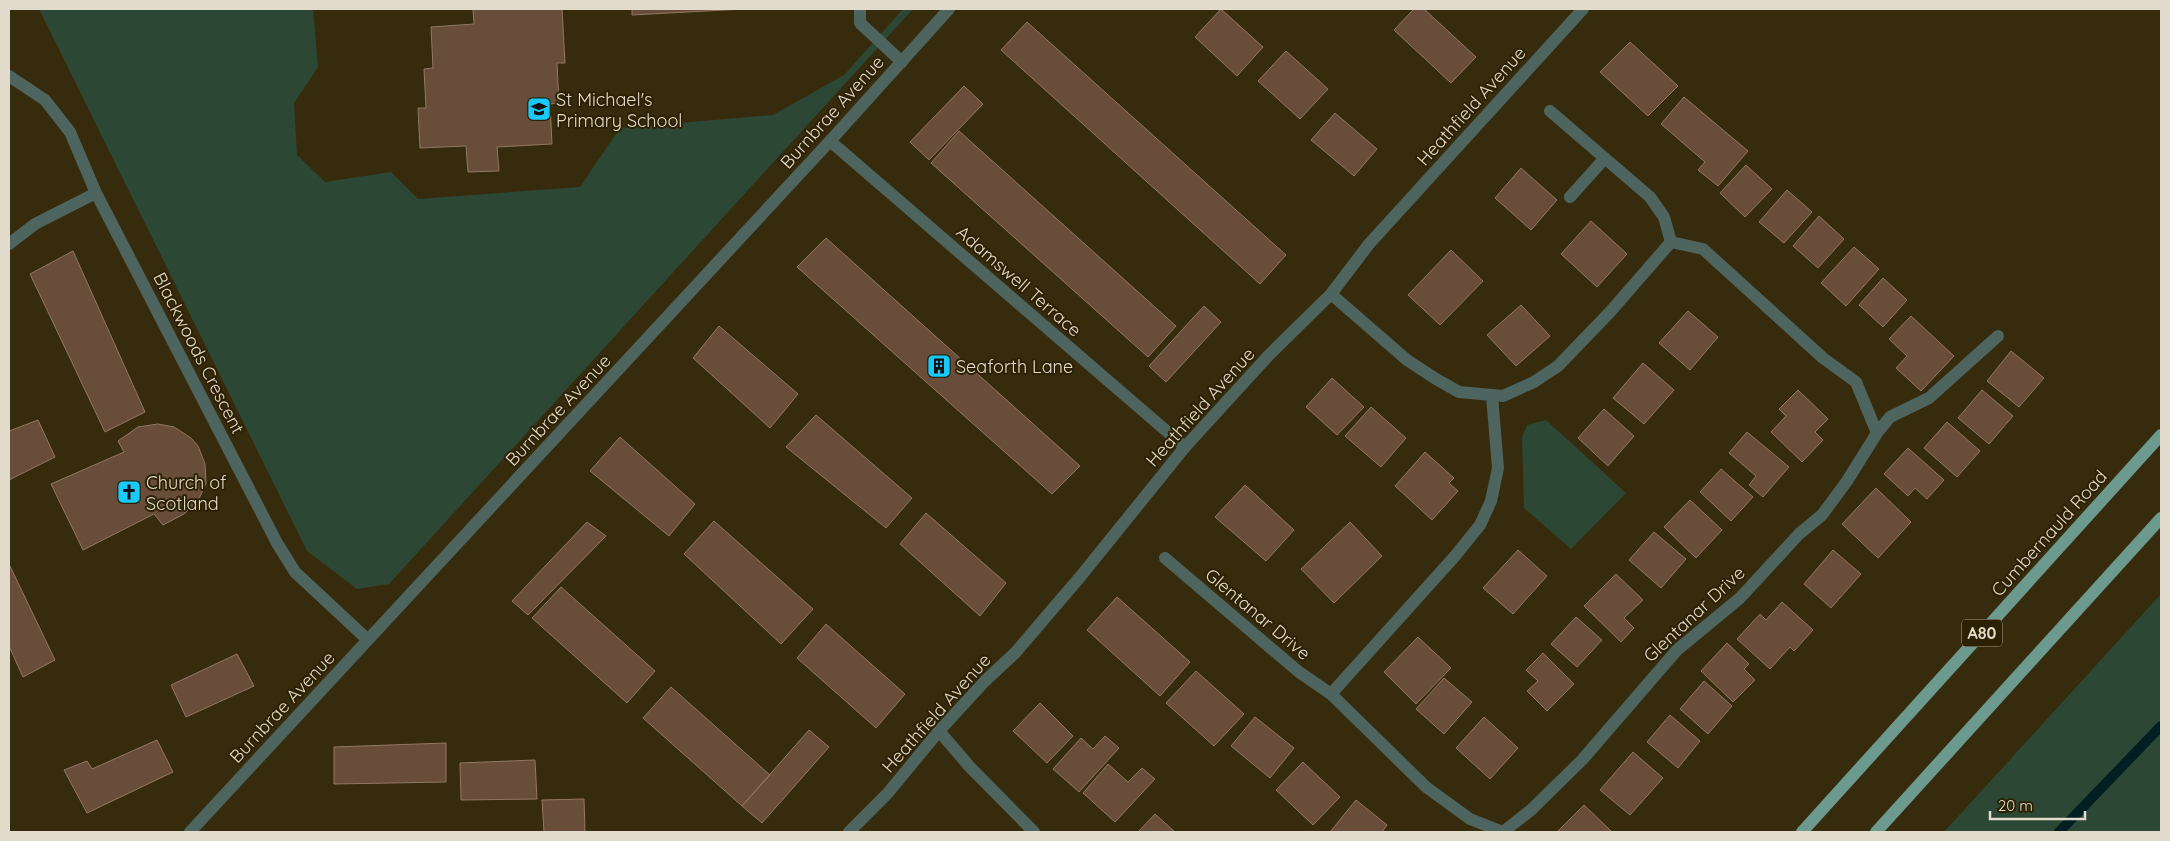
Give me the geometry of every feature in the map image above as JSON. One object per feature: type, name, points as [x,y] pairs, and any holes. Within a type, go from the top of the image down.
[{"type":"main road","name":"Cumbernauld Road","points":[[1802,832],[2161,436]]},
{"type":"main road","points":[[1876,832],[2161,518]]},
{"type":"street","points":[[860,9],[860,23],[902,62]]},
{"type":"street","name":"Burnbrae Avenue","points":[[190,832],[830,141],[949,9]]},
{"type":"street","name":"Heathfield Avenue","points":[[849,832],[887,794],[939,731],[985,681],[1015,653],[1080,577],[1185,447],[1270,355],[1331,294],[1370,244],[1583,9]]},
{"type":"street","name":"Blackwoods Crescent","points":[[9,76],[45,100],[70,132],[96,193],[277,543],[295,572],[368,640]]},
{"type":"street","points":[[1550,110],[1650,197],[1664,217],[1671,242]]},
{"type":"street","name":"Adamswell Terrace","points":[[830,141],[1185,447]]},
{"type":"street","points":[[1570,197],[1605,158]]},
{"type":"street","points":[[9,244],[35,224],[96,193]]},
{"type":"street","points":[[1331,294],[1407,360],[1436,380],[1459,392],[1503,396],[1534,382],[1558,366],[1610,312],[1671,242]]},
{"type":"street","points":[[1671,242],[1703,249],[1823,358],[1856,382],[1877,433]]},
{"type":"street","name":"Glentanar Drive","points":[[1165,558],[1299,672],[1331,694],[1426,787],[1470,819],[1502,832],[1531,810],[1582,760],[1677,650],[1740,598],[1799,534],[1822,514],[1847,481],[1877,433],[1890,417],[1929,398],[1998,336]]},
{"type":"street","points":[[1331,694],[1455,556],[1480,525],[1491,501],[1498,468],[1492,396]]},
{"type":"street","points":[[939,731],[968,766],[1034,832]]},
{"type":"green space","points":[[39,9],[313,9],[318,67],[294,103],[297,155],[325,182],[391,172],[418,199],[580,187],[620,128],[773,115],[844,75],[903,9],[913,9],[389,584],[357,589],[307,551]]},
{"type":"green space","points":[[1546,420],[1626,493],[1571,549],[1524,508],[1522,438],[1527,425]]},
{"type":"green space","points":[[2161,594],[2161,832],[1944,832]]},
{"type":"building","points":[[473,9],[562,9],[565,63],[557,63],[559,103],[550,104],[552,144],[497,147],[499,171],[468,172],[466,146],[420,148],[418,108],[426,108],[424,69],[433,68],[431,27],[474,24]]},
{"type":"building","points":[[632,9],[744,9],[632,15]]},
{"type":"building","points":[[1221,9],[1263,47],[1237,76],[1195,37]]},
{"type":"building","points":[[1414,9],[1424,9],[1476,57],[1451,83],[1394,30]]},
{"type":"building","points":[[1027,22],[1286,255],[1260,284],[1001,50]]},
{"type":"building","points":[[1630,42],[1678,86],[1648,116],[1600,72]]},
{"type":"building","points":[[1286,51],[1328,89],[1300,119],[1258,81]]},
{"type":"building","points":[[964,86],[983,104],[929,160],[910,142]]},
{"type":"building","points":[[1684,97],[1748,151],[1718,186],[1698,170],[1705,162],[1661,124]]},
{"type":"building","points":[[1335,113],[1377,149],[1354,176],[1311,140]]},
{"type":"building","points":[[959,131],[1176,326],[1148,357],[931,163]]},
{"type":"building","points":[[1746,165],[1772,189],[1745,217],[1720,193]]},
{"type":"building","points":[[1521,168],[1557,200],[1531,230],[1495,198]]},
{"type":"building","points":[[1787,190],[1812,212],[1784,243],[1759,222]]},
{"type":"building","points":[[1819,216],[1844,239],[1818,268],[1793,246]]},
{"type":"building","points":[[1591,221],[1627,254],[1597,287],[1561,254]]},
{"type":"building","name":"Seaforth Lane","points":[[826,238],[1080,466],[1052,494],[797,267]]},
{"type":"building","points":[[1854,247],[1879,269],[1846,306],[1821,283]]},
{"type":"building","points":[[1451,250],[1483,281],[1440,325],[1408,295]]},
{"type":"building","points":[[73,251],[145,412],[105,432],[30,274]]},
{"type":"building","points":[[1883,278],[1907,300],[1883,327],[1859,305]]},
{"type":"building","points":[[1521,305],[1550,336],[1516,366],[1487,335]]},
{"type":"building","points":[[1204,306],[1221,322],[1166,382],[1149,366]]},
{"type":"building","points":[[1688,311],[1718,337],[1690,370],[1659,343]]},
{"type":"building","points":[[1911,316],[1954,356],[1921,391],[1896,368],[1907,356],[1889,339]]},
{"type":"building","points":[[719,326],[798,394],[770,428],[693,358]]},
{"type":"building","points":[[2011,351],[2044,378],[2019,407],[1987,381]]},
{"type":"building","points":[[1643,363],[1674,390],[1644,424],[1613,398]]},
{"type":"building","points":[[1332,378],[1364,407],[1337,435],[1306,407]]},
{"type":"building","points":[[1798,390],[1828,419],[1815,432],[1823,440],[1802,462],[1771,432],[1786,416],[1779,409]]},
{"type":"building","points":[[1982,390],[2013,416],[1989,444],[1958,418]]},
{"type":"building","points":[[1371,407],[1406,438],[1381,467],[1345,436]]},
{"type":"building","points":[[1604,409],[1634,436],[1608,466],[1578,438]]},
{"type":"building","points":[[816,415],[912,498],[886,528],[786,447]]},
{"type":"building","points":[[38,420],[55,457],[9,480],[9,431]]},
{"type":"building","points":[[1947,422],[1980,451],[1957,477],[1924,448]]},
{"type":"building","name":"Church of Scotland","points":[[158,424],[174,427],[191,438],[198,446],[205,464],[206,483],[198,501],[184,514],[163,525],[154,514],[83,550],[51,484],[124,452],[118,441],[138,427]]},
{"type":"building","points":[[1747,432],[1789,467],[1763,497],[1749,485],[1756,476],[1729,453]]},
{"type":"building","points":[[620,437],[695,504],[669,536],[590,471]]},
{"type":"building","points":[[1908,448],[1944,480],[1927,499],[1915,488],[1908,496],[1884,474]]},
{"type":"building","points":[[1425,452],[1454,478],[1449,483],[1458,491],[1432,520],[1395,486]]},
{"type":"building","points":[[1721,469],[1753,497],[1731,521],[1700,492]]},
{"type":"building","points":[[1245,485],[1294,530],[1266,561],[1215,517]]},
{"type":"building","points":[[1876,488],[1911,522],[1878,558],[1842,524]]},
{"type":"building","points":[[1690,500],[1722,530],[1696,558],[1664,527]]},
{"type":"building","points":[[926,513],[1006,583],[980,616],[900,544]]},
{"type":"building","points":[[714,521],[813,609],[781,644],[684,554]]},
{"type":"building","points":[[587,522],[606,536],[528,615],[512,601]]},
{"type":"building","points":[[1350,522],[1382,556],[1334,603],[1301,569]]},
{"type":"building","points":[[1654,532],[1686,559],[1661,588],[1629,560]]},
{"type":"building","points":[[1518,550],[1547,576],[1513,614],[1483,588]]},
{"type":"building","points":[[1833,550],[1861,574],[1831,608],[1804,584]]},
{"type":"building","points":[[9,564],[55,660],[23,677],[9,646]]},
{"type":"building","points":[[1616,574],[1643,600],[1624,618],[1634,628],[1621,642],[1584,606]]},
{"type":"building","points":[[561,587],[655,671],[627,703],[532,618]]},
{"type":"building","points":[[1117,597],[1190,662],[1160,696],[1087,630]]},
{"type":"building","points":[[1782,602],[1813,630],[1794,651],[1790,647],[1770,669],[1737,639],[1760,614],[1766,620]]},
{"type":"building","points":[[1576,617],[1602,640],[1577,667],[1551,644]]},
{"type":"building","points":[[826,624],[905,694],[876,728],[797,658]]},
{"type":"building","points":[[1418,637],[1451,668],[1416,704],[1384,672]]},
{"type":"building","points":[[1727,643],[1749,664],[1744,669],[1755,680],[1733,702],[1701,671]]},
{"type":"building","points":[[1543,653],[1574,684],[1547,711],[1527,691],[1538,681],[1526,670]]},
{"type":"building","points":[[237,654],[254,686],[186,717],[171,685]]},
{"type":"building","points":[[1196,671],[1244,714],[1214,746],[1166,703]]},
{"type":"building","points":[[1444,678],[1472,702],[1444,734],[1416,709]]},
{"type":"building","points":[[1704,681],[1732,706],[1708,734],[1680,709]]},
{"type":"building","points":[[671,687],[770,775],[742,806],[643,718]]},
{"type":"building","points":[[1040,703],[1073,736],[1047,763],[1013,731]]},
{"type":"building","points":[[1670,715],[1700,741],[1678,768],[1647,742]]},
{"type":"building","points":[[1255,717],[1294,748],[1270,778],[1231,746]]},
{"type":"building","points":[[1484,717],[1518,748],[1490,779],[1456,748]]},
{"type":"building","points":[[809,730],[829,747],[762,823],[742,806]]},
{"type":"building","points":[[1105,736],[1119,748],[1079,792],[1053,769],[1081,738],[1093,749]]},
{"type":"building","points":[[157,740],[173,772],[87,813],[64,770],[87,761],[92,769]]},
{"type":"building","points":[[446,743],[446,782],[334,784],[334,747]]},
{"type":"building","points":[[1633,752],[1663,778],[1630,815],[1600,790]]},
{"type":"building","points":[[535,760],[537,799],[461,800],[460,763]]},
{"type":"building","points":[[1303,762],[1340,797],[1313,825],[1276,790]]},
{"type":"building","points":[[1108,764],[1128,782],[1142,768],[1155,779],[1115,822],[1083,793]]},
{"type":"building","points":[[584,799],[585,832],[544,832],[542,800]]},
{"type":"building","points":[[1356,800],[1387,825],[1382,832],[1330,832]]},
{"type":"building","points":[[1584,805],[1611,831],[1557,832]]},
{"type":"building","points":[[1155,814],[1175,832],[1138,832]]},
{"type":"waterway","points":[[2059,832],[2161,726]]},
{"type":"place","name":"St Michael's Primary School","points":[[539,109]]},
{"type":"place","name":"Seaforth Lane","points":[[939,366]]},
{"type":"place","name":"Church of Scotland","points":[[129,492]]}]
